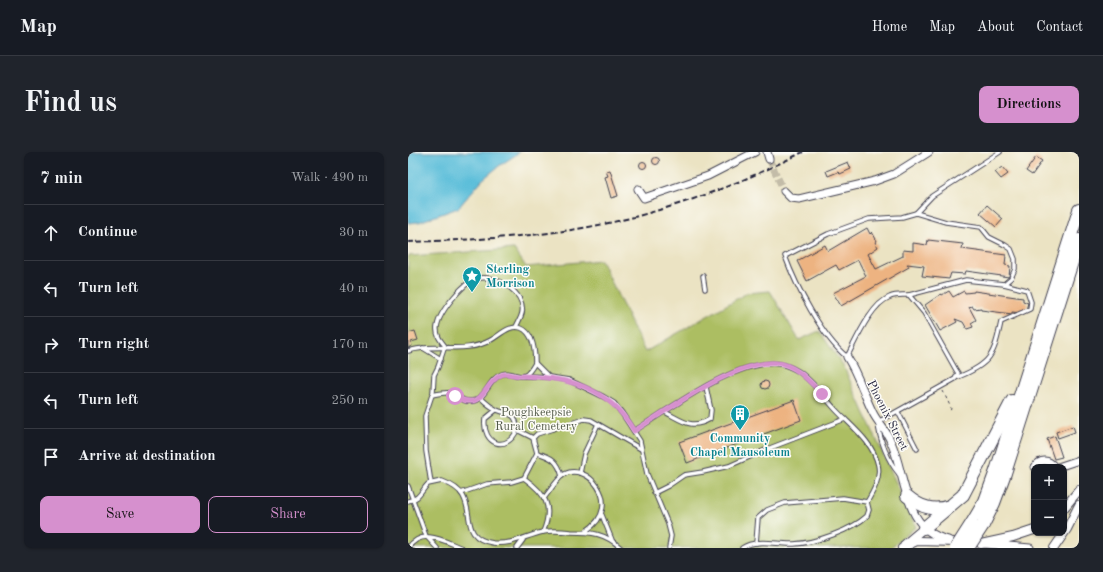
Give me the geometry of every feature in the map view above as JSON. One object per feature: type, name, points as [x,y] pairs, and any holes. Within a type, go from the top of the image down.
[{"type":"highway","points":[[968,548],[993,481],[1079,210]]},
{"type":"highway","points":[[957,545],[978,524],[994,503],[1005,473],[1079,240]]},
{"type":"highway","points":[[1064,287],[1079,259]]},
{"type":"highway","points":[[924,528],[954,504],[966,492],[1028,372]]},
{"type":"highway","points":[[907,496],[918,504],[928,508],[940,509],[954,504]]},
{"type":"street","points":[[638,189],[644,198],[708,176],[755,152]]},
{"type":"street","points":[[784,191],[788,197],[796,199],[875,181],[894,174],[929,152]]},
{"type":"street","name":"Phoenix Street","points":[[847,357],[878,422],[891,440],[900,462],[901,477],[907,496],[924,528]]},
{"type":"street","points":[[1067,464],[1079,460]]},
{"type":"street","points":[[1037,464],[1044,461],[1050,462],[1052,464]]},
{"type":"street","points":[[1067,504],[1079,490]]},
{"type":"street","points":[[1054,548],[1067,529],[1079,505]]},
{"type":"street","points":[[901,548],[924,528],[936,537],[957,545]]},
{"type":"street","points":[[901,548],[917,542],[957,545],[981,544],[1007,539],[1031,531]]},
{"type":"street","points":[[981,544],[1030,548]]},
{"type":"lane","points":[[878,422],[898,412],[958,376],[977,369],[988,360],[994,347],[1001,322],[1028,311],[1031,306],[1029,293],[1024,288],[1004,284],[966,280],[909,295],[895,295],[881,302],[863,327],[847,357],[838,350],[824,330],[804,297],[785,256],[828,234],[869,219],[902,217],[916,213],[932,196],[1000,152]]},
{"type":"lane","points":[[916,213],[946,222],[981,227],[989,237],[1005,245],[1011,250],[1015,259],[1015,269],[1011,278],[1004,284]]},
{"type":"lane","points":[[703,276],[705,289]]},
{"type":"lane","points":[[445,346],[437,336],[437,325],[456,294],[471,280],[481,277],[491,279],[512,289],[522,306],[522,312],[516,327]]},
{"type":"lane","points":[[909,295],[924,313],[958,376]]},
{"type":"lane","points":[[408,351],[445,346],[460,349],[481,345],[508,329],[516,327],[523,328],[534,346],[535,363],[530,374],[524,376]]},
{"type":"lane","points":[[431,483],[426,451],[425,416],[432,395],[434,375],[445,346]]},
{"type":"lane","points":[[423,348],[441,359]]},
{"type":"lane","points":[[535,363],[549,377]]},
{"type":"lane","points":[[634,431],[706,387],[741,370],[764,364],[778,363],[798,372],[868,444],[875,454],[879,467],[874,488],[867,502],[869,510],[867,516],[851,527],[795,544],[756,543],[742,548]]},
{"type":"lane","points":[[432,395],[450,393],[463,401],[473,401],[481,398],[494,380],[502,374],[549,377],[569,380],[614,403],[640,441],[647,474],[668,524],[671,536],[668,548]]},
{"type":"lane","points":[[665,412],[689,425],[702,424],[710,419],[711,410],[706,387]]},
{"type":"lane","points":[[481,398],[496,410],[505,411],[517,422],[517,430],[510,440],[503,443],[495,443],[490,440],[485,433],[485,419],[496,410]]},
{"type":"lane","points":[[898,412],[917,449]]},
{"type":"lane","points":[[533,438],[537,434],[584,419],[591,420],[641,449]]},
{"type":"lane","points":[[654,493],[668,486],[684,474],[703,472],[729,466],[770,448],[845,419]]},
{"type":"lane","points":[[580,473],[584,454],[598,424]]},
{"type":"lane","points":[[461,493],[487,484],[511,482],[524,478],[537,453],[533,438],[517,430]]},
{"type":"lane","points":[[537,453],[555,459],[560,466],[562,476]]},
{"type":"lane","points":[[544,498],[562,476],[570,472],[580,473],[597,484],[604,507],[598,522],[585,532]]},
{"type":"lane","points":[[524,478],[536,487],[544,498],[549,516],[543,532]]},
{"type":"lane","points":[[408,501],[414,500],[420,496],[424,488],[431,483],[442,480],[461,493],[464,497],[469,521],[475,536],[494,543],[523,540],[543,532],[598,533],[612,540],[621,548]]},
{"type":"lane","points":[[408,486],[426,536],[437,548]]},
{"type":"lane","points":[[756,543],[758,518],[767,510],[785,503],[843,498],[867,502]]},
{"type":"lane","points":[[602,515],[612,540]]},
{"type":"lane","points":[[408,548],[417,539],[426,536],[437,538],[461,548]]},
{"type":"lane","points":[[518,548],[523,540]]},
{"type":"path","points":[[941,387],[951,408],[950,412]]},
{"type":"green space","name":"Poughkeepsie Rural Cemetery","points":[[514,249],[526,267],[601,260],[645,352],[747,293],[770,291],[799,340],[819,331],[843,365],[916,527],[890,548],[408,548],[408,256]]},
{"type":"water","points":[[408,152],[520,152],[482,180],[458,208],[419,222],[408,223]]},
{"type":"building","points":[[656,157],[659,158],[659,164],[656,165],[653,164],[652,161],[653,158]]},
{"type":"building","points":[[1036,157],[1042,161],[1032,175],[1026,171]]},
{"type":"building","points":[[643,161],[646,162],[646,168],[643,169],[640,168],[639,165],[640,162]]},
{"type":"building","points":[[848,162],[851,169],[840,174],[838,172],[828,176],[826,171]]},
{"type":"building","points":[[1002,167],[1008,174],[1001,179],[995,172]]},
{"type":"building","points":[[610,170],[618,196],[611,198],[605,177],[608,176],[606,171]]},
{"type":"building","points":[[987,205],[1003,219],[996,227],[980,213]]},
{"type":"building","points":[[867,228],[870,234],[872,232],[877,241],[875,242],[878,247],[868,254],[876,269],[903,256],[903,250],[913,251],[913,243],[927,245],[928,240],[963,244],[962,249],[1006,255],[1005,265],[1010,266],[1009,277],[966,271],[965,274],[951,273],[949,279],[922,276],[924,266],[907,264],[909,267],[841,306],[833,293],[866,276],[858,260],[839,270],[836,265],[807,281],[797,261],[825,245],[828,251]]},
{"type":"building","points":[[949,291],[953,297],[964,291],[965,293],[974,291],[1023,298],[1023,301],[1028,303],[1026,310],[1022,310],[1021,313],[1012,312],[1012,314],[981,310],[981,308],[974,309],[972,306],[969,307],[976,320],[971,323],[973,327],[967,329],[963,322],[955,319],[957,322],[940,331],[925,305],[941,294],[942,295]]},
{"type":"building","points":[[415,331],[418,340],[411,342],[412,346],[408,348],[408,333]]},
{"type":"building","points":[[765,381],[768,382],[768,388],[765,389],[762,388],[761,385],[762,382]]},
{"type":"building","name":"Community Chapel Mausoleum","points":[[794,400],[801,420],[687,463],[679,442]]},
{"type":"building","points":[[1073,426],[1075,432],[1058,438],[1056,432]]},
{"type":"building","points":[[1055,436],[1062,457],[1054,459],[1047,439]]},
{"type":"tunnel","points":[[769,159],[784,191]]},
{"type":"railway","points":[[408,242],[514,237],[577,229],[636,217],[721,189],[803,152]]},
{"type":"place","name":"Sterling Morrison","points":[[472,293]]},
{"type":"place","name":"Community Chapel Mausoleum","points":[[740,431]]},
{"type":"route","points":[[455,396],[463,401],[473,401],[481,398],[490,384],[502,374],[549,377],[569,380],[614,403],[634,431],[726,376],[741,370],[764,364],[778,363],[798,372],[822,394]]}]
